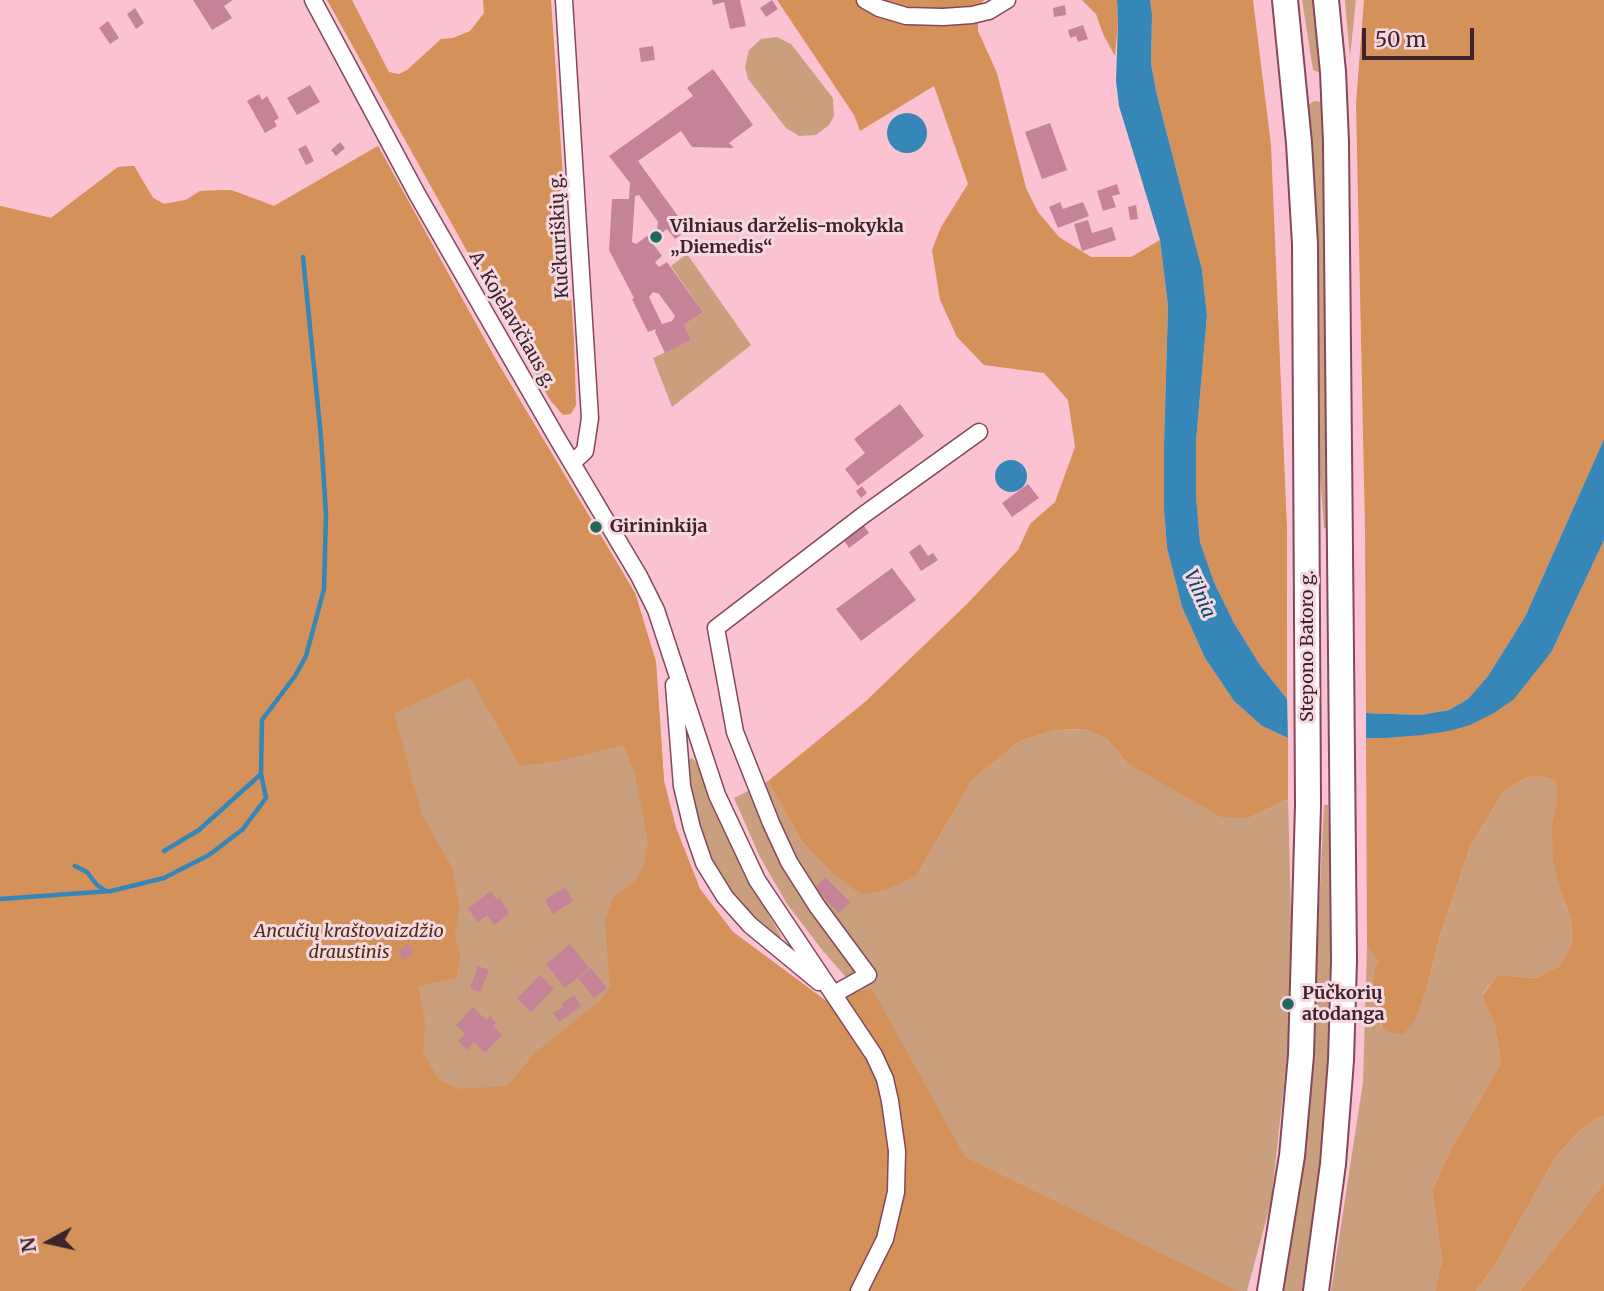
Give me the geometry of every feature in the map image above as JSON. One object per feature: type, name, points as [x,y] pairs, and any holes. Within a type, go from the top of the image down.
[{"type":"main road","name":"Stepono Batoro g.","points":[[1270,1291],[1290,1168],[1301,1055],[1308,806],[1305,244],[1299,143],[1285,0]]},
{"type":"main road","points":[[1292,0],[1300,20],[1310,80],[1315,84],[1322,84],[1333,72]]},
{"type":"main road","name":"Stepono Batoro g.","points":[[1316,1291],[1333,1164],[1341,1060],[1344,961],[1338,267],[1333,72],[1326,0]]},
{"type":"street","name":"A. Kojelavičiaus g.","points":[[313,0],[417,194],[639,576],[656,610],[713,783],[734,834],[770,902],[874,1055],[885,1079],[897,1151],[896,1192],[892,1215],[877,1256],[859,1291]]},
{"type":"street","name":"Kučkuriškių g.","points":[[565,0],[590,418],[585,450],[572,463]]},
{"type":"street","points":[[865,0],[879,8],[905,16],[943,17],[989,11],[1007,0]]},
{"type":"street","points":[[1333,72],[1341,52],[1338,0]]},
{"type":"street","points":[[834,994],[868,975],[796,873],[771,823],[735,732],[716,628],[862,516],[979,432]]},
{"type":"street","name":"A. Kojelavičiaus g.","points":[[673,661],[682,786],[704,863],[725,897],[750,925],[834,994]]},
{"type":"green space","points":[[327,0],[352,0],[389,72],[399,74],[441,39],[453,38],[470,31],[484,13],[483,0],[551,0],[574,340],[576,405],[571,414],[563,415],[550,400]]},
{"type":"green space","points":[[777,0],[984,0],[978,8],[978,31],[997,73],[1026,188],[1038,212],[1059,237],[1091,257],[1131,257],[1160,240],[1168,306],[1164,444],[1167,548],[1182,607],[1205,658],[1234,701],[1262,726],[1288,738],[1288,799],[1249,818],[1221,817],[1127,763],[1107,739],[1085,729],[1055,730],[1020,741],[972,780],[917,875],[886,890],[862,894],[828,869],[803,843],[768,781],[866,701],[967,604],[1018,550],[1030,524],[1055,502],[1075,447],[1068,400],[1044,373],[984,365],[957,337],[940,300],[932,250],[941,227],[968,184],[934,86],[860,131],[854,115]]},
{"type":"green space","points":[[1082,0],[1117,0],[1115,56],[1096,14]]},
{"type":"green space","points":[[1150,0],[1253,0],[1271,145],[1287,529],[1287,699],[1260,665],[1234,623],[1214,582],[1200,542],[1196,496],[1196,442],[1207,315],[1202,270],[1151,64]]},
{"type":"green space","points":[[1302,0],[1318,0],[1320,73],[1313,70]]},
{"type":"green space","points":[[1356,0],[1350,56],[1345,2]]},
{"type":"green space","points":[[1364,0],[1604,0],[1604,439],[1525,617],[1488,676],[1468,699],[1449,710],[1420,715],[1366,713],[1356,103]]},
{"type":"green space","points":[[777,37],[791,44],[833,98],[834,116],[829,125],[816,135],[799,136],[786,128],[748,79],[745,67],[749,50],[761,39]]},
{"type":"green space","points":[[1314,101],[1324,102],[1329,467],[1327,528],[1324,528],[1320,475],[1307,106]]},
{"type":"green space","name":"Ancučių kraštovaizdžio draustinis","points":[[378,146],[496,360],[635,593],[656,662],[664,781],[676,828],[700,889],[733,932],[829,1003],[858,991],[787,904],[760,857],[734,798],[768,781],[803,843],[828,869],[917,875],[972,780],[1020,741],[1055,730],[1085,729],[1107,739],[1127,763],[1249,818],[1288,799],[1292,954],[1288,1050],[1271,1202],[1247,1291],[0,1291],[0,206],[51,218],[118,167],[134,166],[153,198],[164,204],[186,200],[200,191],[231,190],[274,206]]},
{"type":"green space","name":"Ancučių kraštovaizdžio draustinis","points":[[378,146],[496,360],[635,593],[656,662],[664,781],[676,828],[700,889],[733,932],[829,1003],[859,991],[872,989],[965,1157],[1237,1291],[0,1291],[0,206],[51,218],[118,167],[134,166],[153,198],[164,204],[186,200],[200,191],[231,190],[274,206]],"holes":[[[470,677],[520,766],[558,761],[624,745],[635,773],[648,842],[644,865],[635,881],[613,898],[605,922],[610,987],[600,1001],[536,1052],[507,1086],[459,1089],[439,1080],[423,1053],[425,1023],[418,986],[456,978],[460,956],[455,935],[459,908],[453,869],[422,816],[394,713]]]},
{"type":"green space","points":[[687,254],[751,345],[672,407],[653,358],[691,340],[684,325],[703,312],[671,266]]},
{"type":"green space","points":[[1604,540],[1604,1116],[1595,1119],[1577,1133],[1555,1158],[1496,1263],[1476,1291],[1435,1291],[1442,1260],[1432,1191],[1450,1151],[1501,1063],[1494,1023],[1482,996],[1498,975],[1537,978],[1559,966],[1572,944],[1571,919],[1553,859],[1552,822],[1557,786],[1554,780],[1539,776],[1526,778],[1505,790],[1471,844],[1415,1022],[1403,1034],[1389,1032],[1382,1027],[1372,988],[1378,961],[1367,947],[1366,738],[1449,731],[1552,651]]},
{"type":"green space","points":[[692,758],[697,763],[712,806],[741,867],[781,936],[780,939],[747,912],[723,881],[707,849],[695,818],[688,784],[687,761]]},
{"type":"green space","points":[[1539,776],[1554,780],[1557,786],[1552,822],[1561,892],[1571,919],[1572,944],[1559,966],[1537,978],[1498,975],[1482,995],[1494,1023],[1501,1063],[1450,1151],[1432,1191],[1442,1260],[1435,1291],[1331,1291],[1363,1082],[1367,947],[1378,961],[1372,988],[1381,1026],[1415,1022],[1471,844],[1505,790],[1526,778]]},
{"type":"green space","points":[[1324,805],[1328,805],[1334,933],[1326,1128],[1306,1291],[1281,1291],[1298,1198],[1309,1111]]},
{"type":"green space","points":[[1604,1116],[1604,1182],[1575,1222],[1520,1291],[1476,1291],[1496,1263],[1555,1158],[1577,1133],[1595,1119]]},
{"type":"green space","points":[[1604,1182],[1604,1291],[1520,1291],[1575,1222]]},
{"type":"water","name":"Vilnia","points":[[1117,0],[1150,0],[1151,64],[1202,270],[1207,315],[1196,442],[1196,496],[1200,542],[1214,582],[1234,623],[1260,665],[1287,699],[1297,703],[1366,713],[1420,715],[1449,710],[1468,699],[1488,676],[1525,617],[1604,439],[1604,540],[1552,651],[1514,699],[1494,713],[1470,725],[1422,735],[1385,738],[1288,738],[1262,726],[1234,701],[1205,658],[1182,607],[1167,548],[1164,444],[1168,306],[1160,240],[1119,106],[1116,81]]},
{"type":"water","points":[[907,113],[921,119],[927,133],[921,147],[907,153],[893,147],[887,133],[893,119]]},
{"type":"water","points":[[1011,460],[1022,465],[1027,476],[1022,487],[1011,492],[1000,487],[995,476],[1000,465]]},
{"type":"pier","points":[[1287,693],[1298,699],[1366,709],[1366,741],[1288,742]]},
{"type":"building","points":[[193,0],[233,0],[224,6],[232,18],[212,30]]},
{"type":"building","points":[[712,0],[740,0],[746,26],[730,29],[724,2],[713,5]]},
{"type":"building","points":[[772,0],[778,9],[766,17],[760,8]]},
{"type":"building","points":[[1065,5],[1066,15],[1054,17],[1053,8]]},
{"type":"building","points":[[135,8],[144,23],[136,29],[127,14]]},
{"type":"building","points":[[108,21],[119,38],[110,44],[99,28]]},
{"type":"building","points":[[1083,25],[1088,39],[1078,42],[1076,36],[1070,38],[1068,30]]},
{"type":"building","points":[[653,46],[655,60],[641,62],[639,48]]},
{"type":"building","points":[[713,69],[753,125],[729,143],[734,148],[692,147],[681,131],[638,161],[688,230],[675,239],[667,229],[651,241],[662,256],[655,262],[659,267],[667,262],[703,312],[684,325],[691,340],[665,353],[656,329],[648,332],[609,250],[612,199],[629,199],[630,183],[609,156],[693,96],[687,88]],"holes":[[[639,195],[658,222],[657,229],[636,244],[632,242],[635,196]],[[653,292],[659,294],[675,316],[672,321],[662,324],[649,297]]]},
{"type":"building","points":[[310,85],[320,102],[297,115],[287,98]]},
{"type":"building","points":[[259,94],[262,100],[267,96],[279,118],[274,121],[277,126],[265,133],[247,101]]},
{"type":"building","points":[[1050,123],[1067,170],[1042,179],[1025,132]]},
{"type":"building","points":[[340,142],[345,148],[336,156],[331,150]]},
{"type":"building","points":[[306,145],[314,161],[306,165],[298,149]]},
{"type":"building","points":[[1117,184],[1120,194],[1112,196],[1116,207],[1103,211],[1097,191]]},
{"type":"building","points":[[1060,202],[1063,209],[1083,202],[1089,216],[1058,228],[1049,207]]},
{"type":"building","points":[[1136,205],[1138,219],[1130,220],[1128,207]]},
{"type":"building","points":[[1088,220],[1092,233],[1112,227],[1116,240],[1082,251],[1074,224]]},
{"type":"building","points":[[900,404],[924,436],[858,486],[845,469],[865,453],[854,439]]},
{"type":"building","points":[[1028,484],[1039,498],[1012,517],[1002,503]]},
{"type":"building","points":[[862,486],[867,493],[861,498],[856,491]]},
{"type":"building","points":[[862,523],[869,533],[849,548],[843,539]]},
{"type":"building","points":[[920,544],[928,556],[933,553],[938,560],[921,571],[909,552]]},
{"type":"building","points":[[892,568],[916,600],[861,641],[836,609]]},
{"type":"building","points":[[825,877],[850,902],[839,913],[815,888]]},
{"type":"building","points":[[565,887],[573,901],[553,914],[545,900]]},
{"type":"building","points":[[491,891],[497,900],[500,898],[509,914],[494,925],[487,915],[478,922],[468,909]]},
{"type":"building","points":[[408,944],[414,953],[404,960],[398,951]]},
{"type":"building","points":[[570,944],[589,968],[565,988],[546,964]]},
{"type":"building","points":[[478,966],[489,970],[480,992],[470,988]]},
{"type":"building","points":[[591,968],[607,988],[594,998],[578,978]]},
{"type":"building","points":[[540,975],[554,989],[531,1012],[517,999]]},
{"type":"building","points":[[574,995],[581,1006],[559,1022],[553,1013]]},
{"type":"building","points":[[473,1007],[486,1020],[490,1016],[496,1023],[493,1026],[502,1035],[485,1053],[474,1042],[467,1050],[458,1041],[465,1034],[456,1025]]},
{"type":"waterway","points":[[0,899],[111,891],[164,878],[209,855],[243,829],[266,798],[261,774],[262,720],[295,676],[306,656],[324,589],[326,514],[303,257]]},
{"type":"waterway","points":[[164,851],[199,830],[261,774]]},
{"type":"waterway","points":[[75,866],[87,872],[97,885],[106,891]]},
{"type":"place","name":"Vilniaus darželis-mokykla „Diemedis“","points":[[656,237]]},
{"type":"place","name":"Girininkija","points":[[596,527]]},
{"type":"place","name":"Pūčkorių atodanga","points":[[1288,1004]]}]
